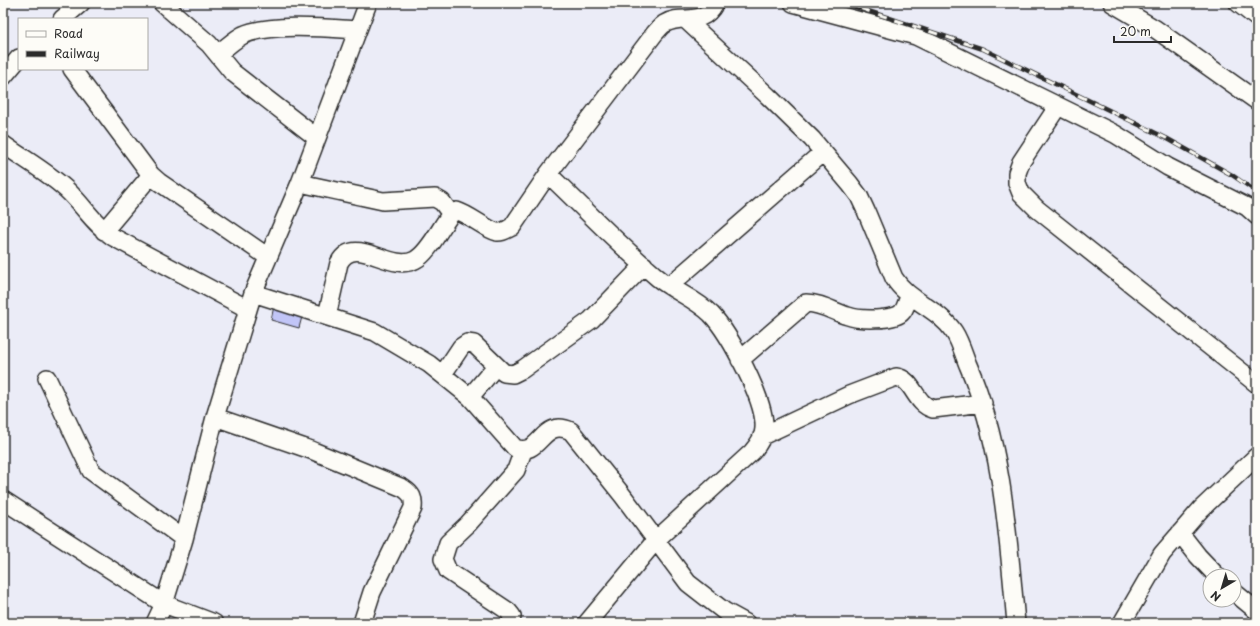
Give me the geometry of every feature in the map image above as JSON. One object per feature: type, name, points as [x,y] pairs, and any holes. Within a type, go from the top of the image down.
[{"type":"street","points":[[63,18],[81,3]]},
{"type":"street","points":[[162,3],[218,54],[232,72],[317,138]]},
{"type":"street","points":[[155,623],[164,604],[184,539],[215,417],[253,293],[300,183],[368,3]]},
{"type":"street","points":[[327,316],[339,263],[343,256],[350,251],[358,250],[397,263],[416,260],[423,254],[452,214],[457,211],[465,213],[496,232],[504,231],[512,227],[548,174],[655,32],[664,24],[698,19],[706,15],[715,3]]},
{"type":"street","points":[[793,3],[916,36],[1114,134],[1196,182],[1248,208],[1257,216]]},
{"type":"street","points":[[1112,3],[1154,28],[1257,100]]},
{"type":"street","points":[[1238,3],[1257,18]]},
{"type":"street","points":[[686,20],[768,96],[823,152],[859,196],[894,278],[900,288],[934,311],[954,332],[983,403],[995,446],[1006,526],[1016,623]]},
{"type":"street","points":[[218,54],[236,39],[254,32],[311,27],[357,30]]},
{"type":"street","points":[[3,77],[18,59]]},
{"type":"street","points":[[73,70],[151,175],[268,257]]},
{"type":"street","points":[[1058,106],[1021,162],[1017,173],[1017,183],[1021,193],[1037,209],[1257,384]]},
{"type":"street","points":[[3,144],[60,183],[104,231],[248,310]]},
{"type":"street","points":[[669,286],[823,152]]},
{"type":"street","points":[[548,174],[644,265],[669,286],[710,313],[727,335],[752,384],[763,417],[764,428],[762,436],[752,452],[656,540],[587,623]]},
{"type":"street","points":[[104,231],[151,175]]},
{"type":"street","points":[[300,183],[383,201],[435,198],[442,202],[452,214]]},
{"type":"street","points":[[443,374],[461,347],[467,343],[474,344],[504,373],[513,374],[523,369],[591,320],[644,265]]},
{"type":"street","points":[[253,293],[375,332],[443,374],[470,397],[515,448],[522,451],[530,449],[554,429],[561,427],[571,431],[623,496],[688,583],[724,611],[746,623]]},
{"type":"street","points":[[740,360],[806,303],[814,303],[857,318],[887,318],[896,317],[902,312],[910,295]]},
{"type":"street","points":[[470,397],[496,366]]},
{"type":"street","points":[[762,436],[848,395],[896,377],[902,378],[908,382],[920,402],[933,409],[983,403]]},
{"type":"street","points":[[47,378],[91,470],[184,539]]},
{"type":"street","points":[[215,417],[310,450],[403,488],[411,494],[414,500],[413,508],[372,592],[362,623]]},
{"type":"street","points":[[511,623],[512,616],[508,611],[448,570],[443,559],[448,543],[468,524],[516,470],[522,451]]},
{"type":"street","points":[[1122,623],[1162,554],[1201,509],[1257,456]]},
{"type":"street","points":[[3,500],[164,604],[214,623]]},
{"type":"street","points":[[1180,533],[1209,568]]},
{"type":"street","points":[[1242,599],[1257,611]]},
{"type":"building","points":[[274,306],[303,313],[299,328],[271,320]]},
{"type":"railway","points":[[844,3],[983,49],[1166,138],[1232,175],[1257,192]]}]
